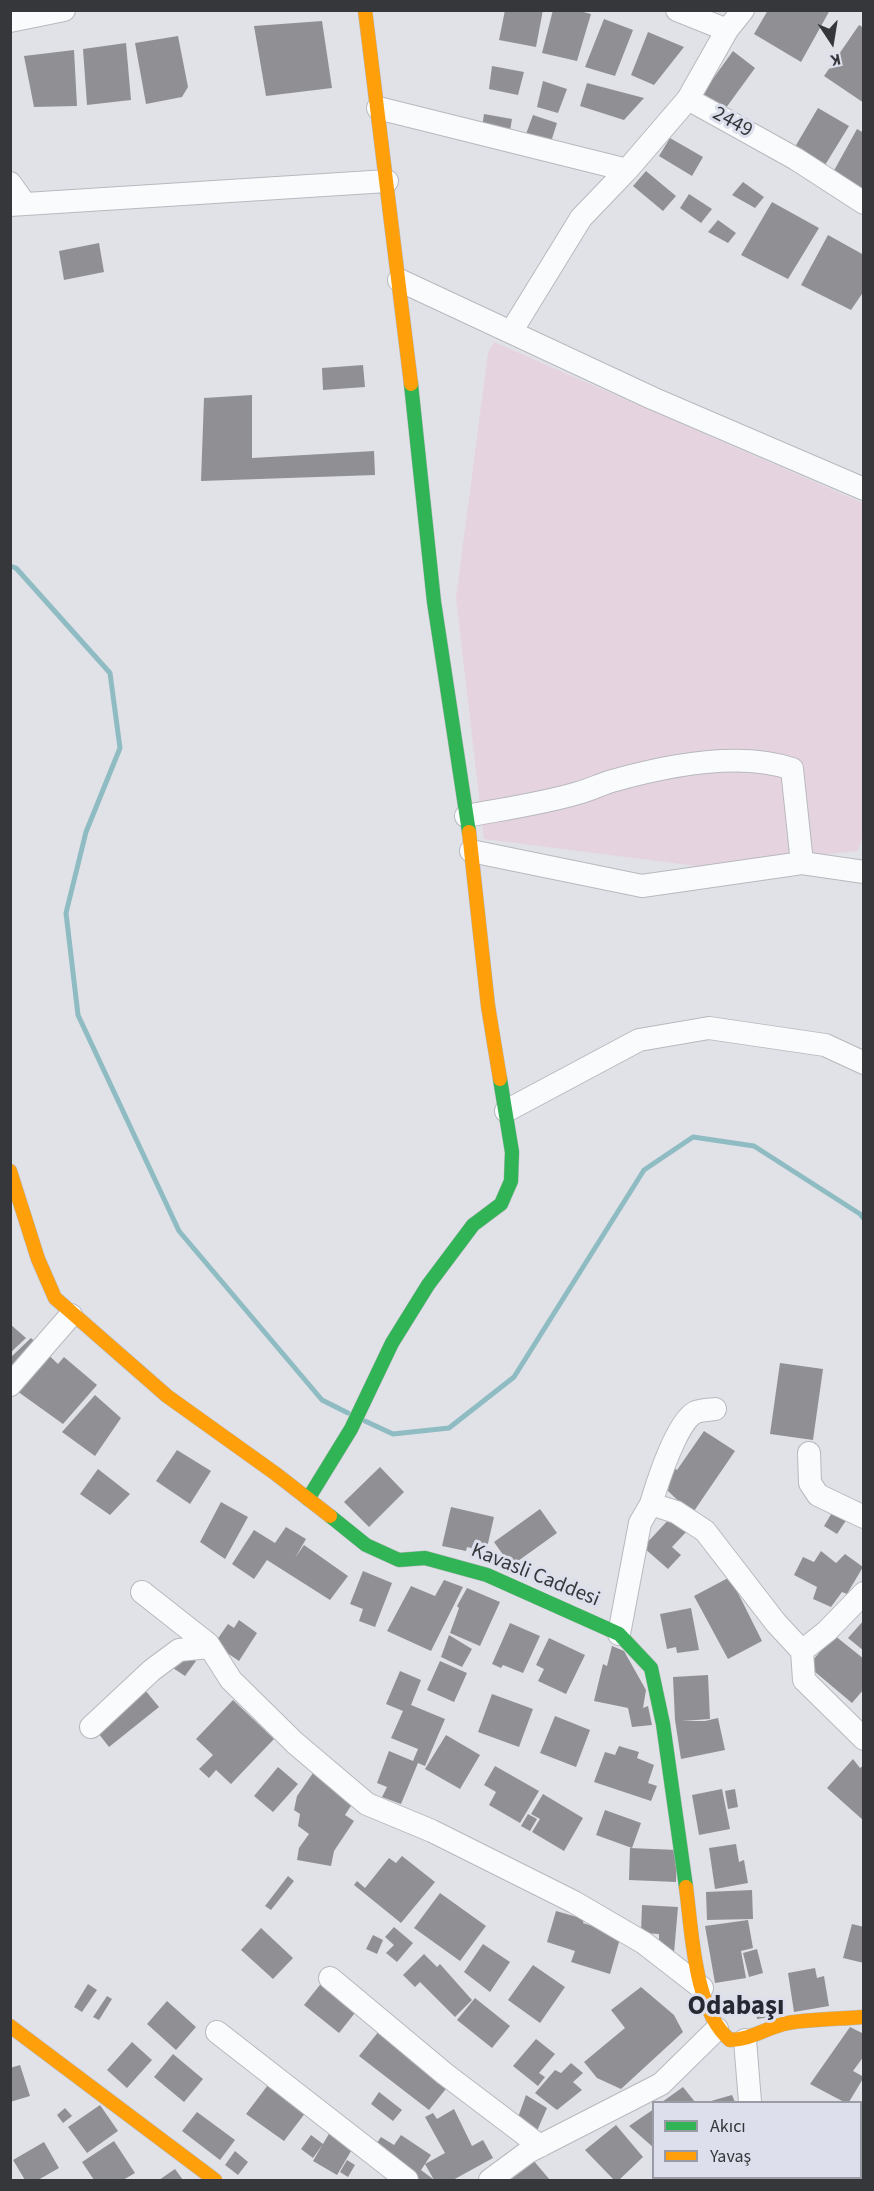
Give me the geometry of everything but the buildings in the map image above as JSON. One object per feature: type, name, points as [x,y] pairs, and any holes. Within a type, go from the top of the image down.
[{"type":"street","points":[[308,1499],[351,1429],[392,1343],[428,1285],[473,1225],[501,1204],[512,1181],[512,1152],[488,1006],[471,850],[434,602],[399,280],[365,10]]},
{"type":"street","points":[[677,10],[727,30]]},
{"type":"street","name":"2449","points":[[743,10],[727,30],[688,99],[796,159],[864,203]]},
{"type":"street","points":[[10,21],[56,12]]},
{"type":"street","points":[[511,332],[581,218],[627,170],[688,99]]},
{"type":"street","points":[[378,108],[627,170]]},
{"type":"street","points":[[10,183],[18,205],[387,181]]},
{"type":"street","points":[[399,280],[652,398],[864,489]]},
{"type":"street","points":[[466,816],[578,793],[612,781],[681,767],[735,760],[776,763],[792,769],[802,862]]},
{"type":"street","points":[[471,850],[642,886],[802,862],[864,872]]},
{"type":"street","points":[[506,1111],[639,1040],[709,1028],[825,1045],[864,1063]]},
{"type":"street","name":"Kavasli Caddesi","points":[[10,1171],[38,1259],[55,1298],[71,1315],[167,1396],[308,1499],[366,1545],[399,1560],[425,1558],[487,1575],[619,1634],[651,1668],[663,1724],[698,1975],[717,2029]]},
{"type":"street","points":[[10,1385],[71,1315]]},
{"type":"street","points":[[619,1634],[640,1522],[651,1504],[662,1471],[684,1423],[695,1412],[715,1409]]},
{"type":"street","points":[[809,1453],[810,1483],[818,1495],[864,1517]]},
{"type":"street","points":[[651,1504],[676,1512],[705,1531],[776,1623],[802,1651],[804,1680],[864,1739]]},
{"type":"street","points":[[142,1592],[210,1647],[231,1680],[295,1743],[367,1804],[432,1831],[573,1902],[644,1943],[702,1988]]},
{"type":"street","points":[[802,1651],[827,1631],[864,1593]]},
{"type":"street","points":[[91,1727],[152,1670],[179,1650],[210,1647]]},
{"type":"street","points":[[330,1978],[445,2074],[540,2146]]},
{"type":"street","points":[[490,2181],[540,2146],[661,2084],[717,2029],[730,2040],[745,2040],[759,2031],[789,2023],[864,2017]]},
{"type":"street","points":[[10,2026],[215,2181]]},
{"type":"street","points":[[217,2032],[407,2181]]},
{"type":"street","points":[[745,2040],[750,2101]]},
{"type":"shaded area","points":[[494,342],[863,503],[864,830],[858,851],[704,867],[484,839],[456,598],[488,353]]},
{"type":"waterway","points":[[10,566],[16,568],[110,673],[120,748],[86,832],[66,913],[78,1015],[179,1231],[322,1400],[348,1413]]},
{"type":"waterway","points":[[365,1421],[393,1434],[449,1428],[514,1377],[644,1170],[693,1137],[754,1146],[860,1214],[864,1219]]},
{"type":"traffic: fast","points":[[411,384],[434,602],[469,832]]},
{"type":"traffic: fast","points":[[308,1499],[351,1429],[392,1343],[428,1285],[473,1225],[501,1204],[511,1181],[512,1152],[500,1079]]},
{"type":"traffic: fast","points":[[330,1516],[366,1545],[399,1560],[425,1558],[487,1575],[619,1634],[651,1668],[663,1724],[686,1887]]},
{"type":"traffic: slow","points":[[365,10],[411,384]]},
{"type":"traffic: slow","points":[[469,832],[488,1006],[500,1079]]},
{"type":"traffic: slow","points":[[10,1171],[38,1259],[55,1298],[167,1396],[276,1474],[330,1516]]},
{"type":"traffic: slow","points":[[686,1887],[693,1947],[702,1990],[718,2027],[730,2040],[745,2038],[788,2023],[864,2017]]},
{"type":"traffic: slow","points":[[10,2026],[215,2180]]},
{"type":"district","name":"Odabaşı","points":[[736,2008]]}]
